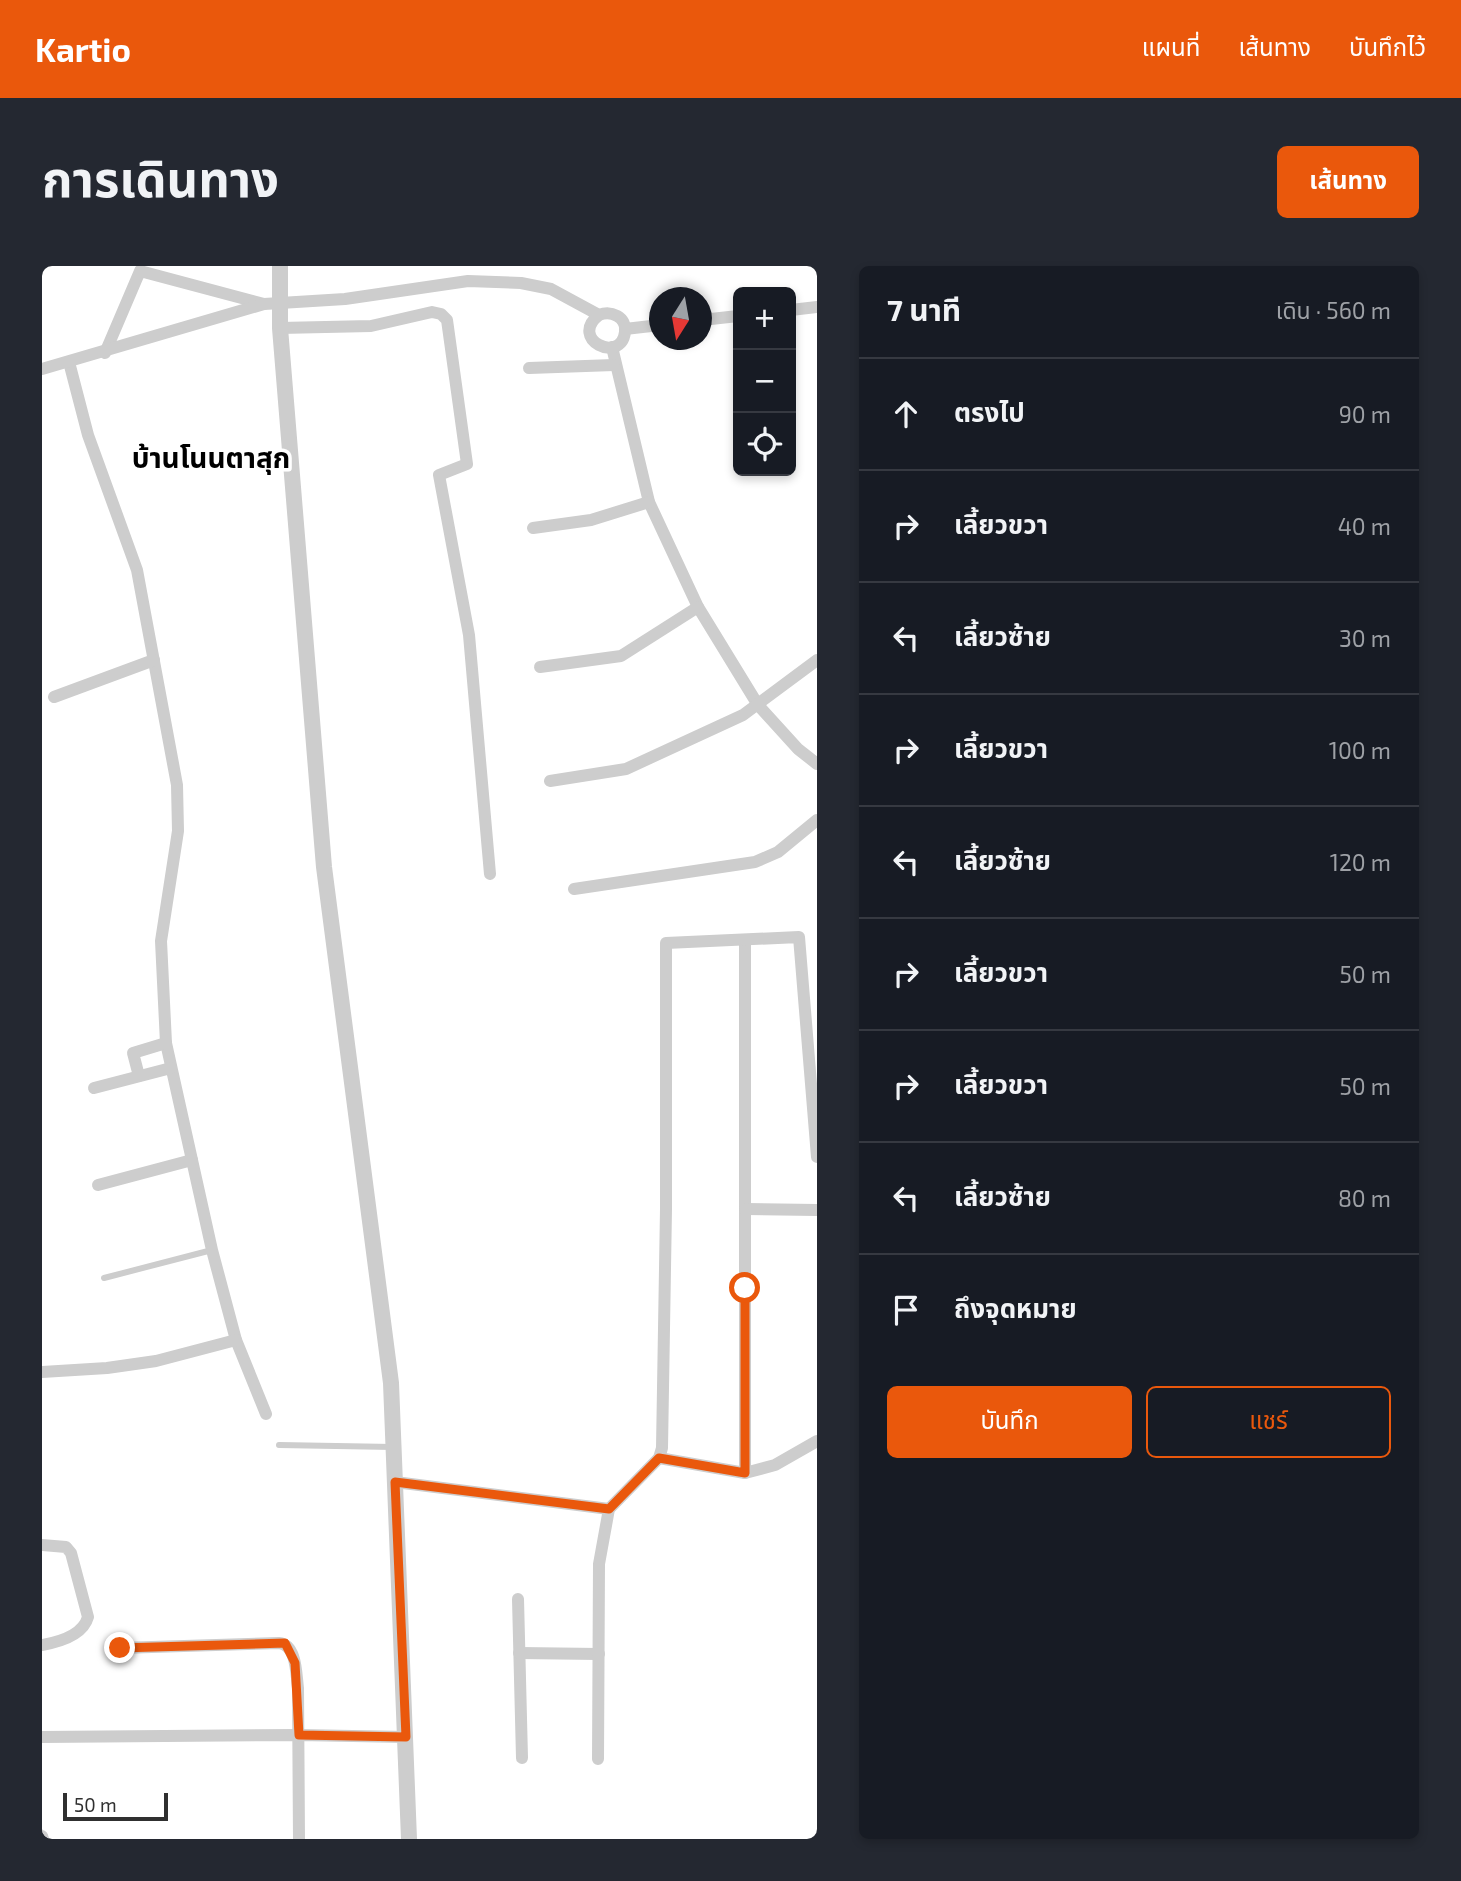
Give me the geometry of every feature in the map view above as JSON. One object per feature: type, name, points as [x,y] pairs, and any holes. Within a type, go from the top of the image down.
[{"type":"street","points":[[280,266],[271,303],[280,328],[324,867],[391,1384],[409,1839]]},
{"type":"street","points":[[105,353],[140,268],[271,303]]},
{"type":"street","points":[[42,369],[271,303],[345,299],[468,281],[551,289],[599,315]]},
{"type":"street","points":[[796,309],[817,307]]},
{"type":"street","points":[[280,328],[371,326],[432,312],[441,314],[447,320],[467,464],[439,475],[470,635],[490,874]]},
{"type":"street","points":[[599,315],[616,315],[624,323],[622,340],[612,347],[597,344],[590,335],[591,324],[599,315]]},
{"type":"street","points":[[712,319],[733,317]]},
{"type":"street","points":[[625,329],[649,326]]},
{"type":"street","points":[[612,347],[614,365],[649,502],[698,607],[758,705],[798,749],[817,764]]},
{"type":"street","points":[[69,362],[88,435],[137,570],[177,785],[178,831],[161,941],[166,1043],[212,1250],[236,1340],[266,1415]]},
{"type":"street","points":[[529,368],[614,365]]},
{"type":"street","points":[[533,528],[591,520],[649,502]]},
{"type":"street","points":[[541,667],[621,656],[698,607]]},
{"type":"street","points":[[54,697],[154,660]]},
{"type":"street","points":[[551,781],[626,769],[743,715],[817,660]]},
{"type":"street","points":[[574,889],[755,862],[778,852],[817,820]]},
{"type":"street","points":[[598,1759],[599,1564],[609,1509],[659,1458],[662,1448],[666,1249],[666,943],[799,937],[817,1157]]},
{"type":"street","points":[[745,941],[745,1473]]},
{"type":"street","points":[[139,1076],[133,1053],[166,1043]]},
{"type":"street","points":[[94,1088],[171,1068]]},
{"type":"street","points":[[97,1185],[192,1160]]},
{"type":"street","points":[[745,1209],[817,1210]]},
{"type":"street","points":[[42,1372],[107,1368],[156,1361],[236,1340]]},
{"type":"street","points":[[659,1458],[745,1473],[775,1465],[817,1441]]},
{"type":"street","points":[[395,1482],[609,1509]]},
{"type":"street","points":[[42,1545],[66,1547],[71,1553],[88,1617],[86,1625],[76,1634],[42,1644]]},
{"type":"street","points":[[518,1599],[522,1758]]},
{"type":"street","points":[[120,1648],[285,1643],[295,1663],[299,1735],[299,1839]]},
{"type":"street","points":[[519,1653],[599,1654]]},
{"type":"street","points":[[42,1737],[406,1737]]},
{"type":"lane","points":[[104,1278],[212,1250]]},
{"type":"lane","points":[[279,1445],[394,1447]]},
{"type":"district","name":"บ้านโนนตาสุก","points":[[211,457]]},
{"type":"route","points":[[120,1648],[285,1643],[295,1663],[299,1735],[406,1737],[395,1482],[609,1509],[659,1458],[745,1473],[745,1288]]}]
